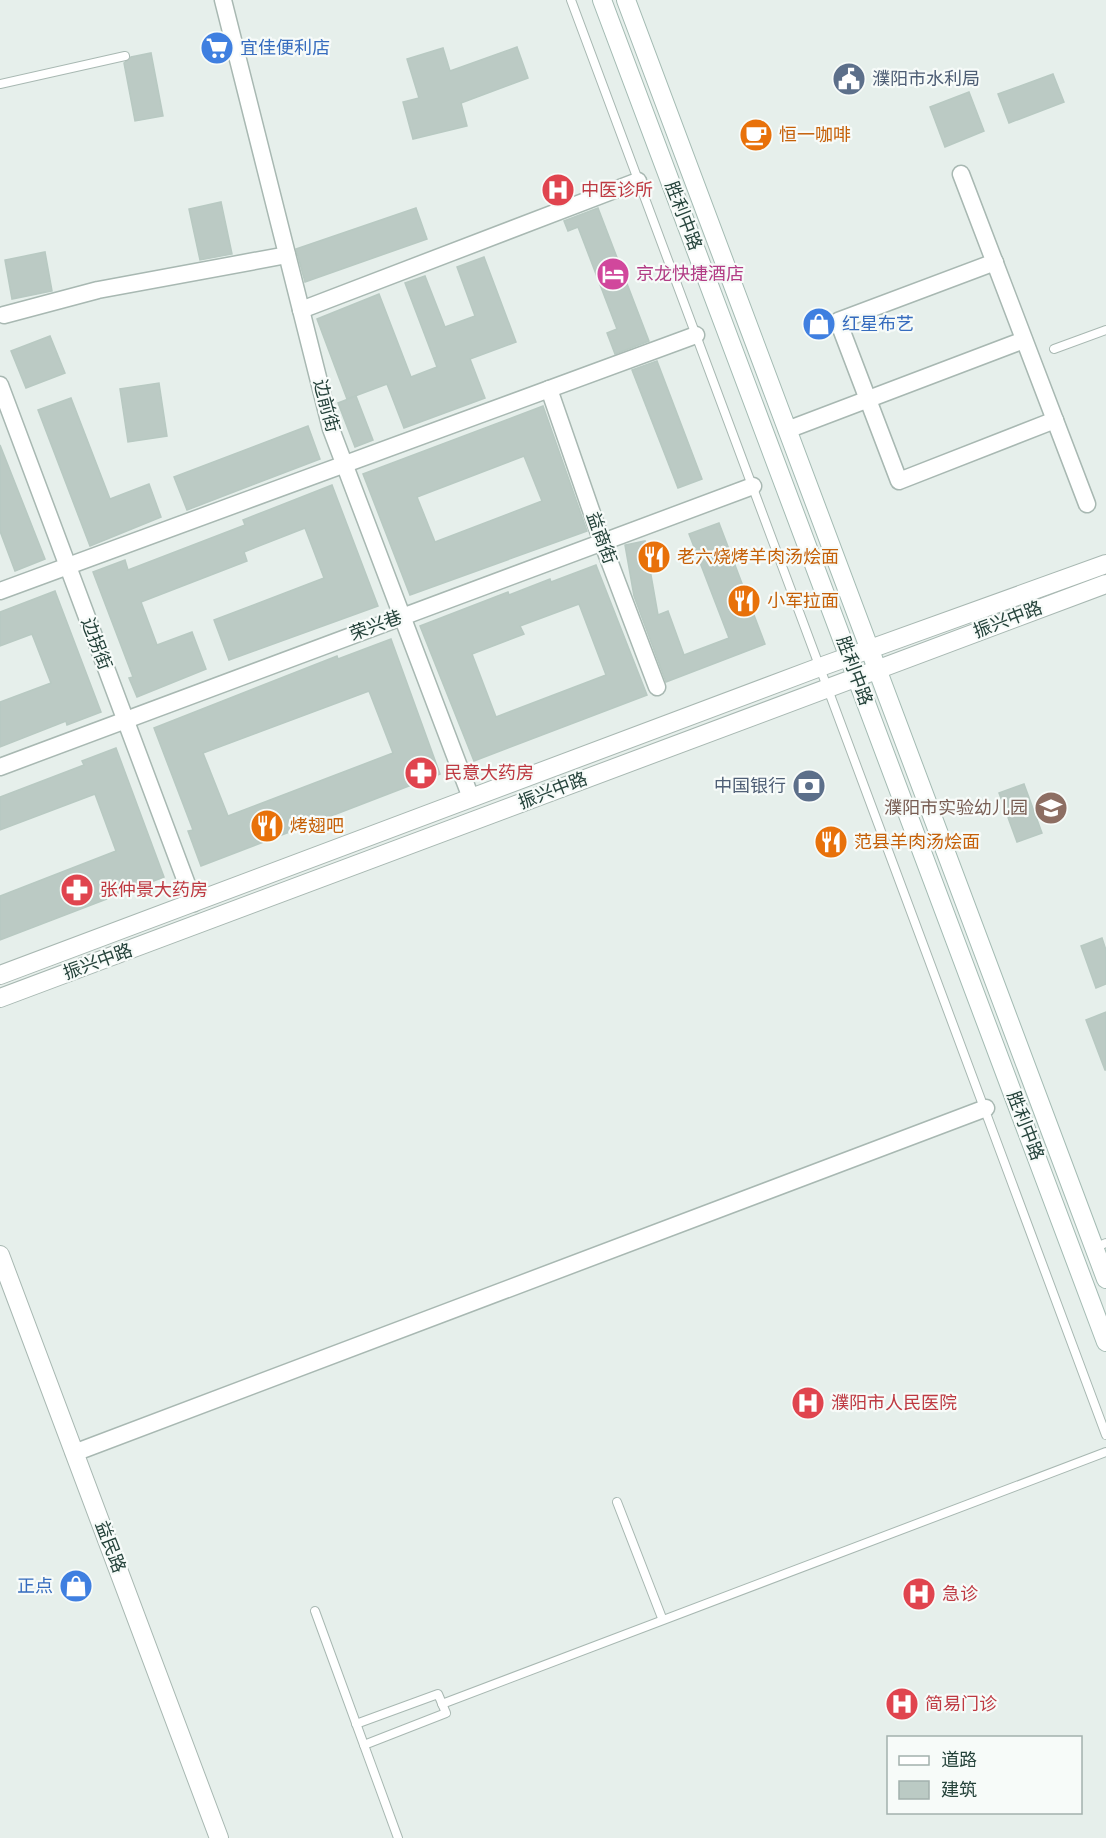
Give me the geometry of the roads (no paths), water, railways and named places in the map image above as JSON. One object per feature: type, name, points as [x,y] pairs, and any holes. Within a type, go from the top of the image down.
[{"type":"street","name":"边前街","points":[[223,0],[331,429],[471,798]]},
{"type":"street","name":"胜利中路","points":[[602,0],[1106,1342]]},
{"type":"street","name":"胜利中路","points":[[626,0],[877,669],[1100,1245],[1106,1279]]},
{"type":"street","points":[[961,174],[1087,504]]},
{"type":"street","points":[[301,310],[638,181]]},
{"type":"street","points":[[4,315],[98,290],[287,255]]},
{"type":"street","points":[[995,262],[838,321],[899,481],[1055,420]]},
{"type":"street","points":[[0,591],[696,335]]},
{"type":"street","points":[[787,430],[1024,340]]},
{"type":"street","name":"边拐街","points":[[0,385],[3,404],[194,903]]},
{"type":"street","name":"益商街","points":[[549,389],[602,542],[657,687]]},
{"type":"street","name":"荣兴巷","points":[[0,767],[753,486]]},
{"type":"street","name":"振兴中路","points":[[0,975],[820,667],[1106,564]]},
{"type":"street","name":"振兴中路","points":[[0,998],[1106,584]]},
{"type":"street","points":[[74,1453],[986,1108]]},
{"type":"street","name":"益民路","points":[[2,1265],[219,1838]]},
{"type":"lane","points":[[571,0],[986,1108],[1106,1436]]},
{"type":"lane","points":[[0,84],[125,56]]},
{"type":"lane","points":[[1054,349],[1106,330]]},
{"type":"lane","points":[[442,1704],[662,1618],[1106,1452]]},
{"type":"lane","points":[[617,1502],[662,1618]]},
{"type":"lane","points":[[315,1611],[399,1838]]},
{"type":"lane","points":[[356,1724],[438,1694],[446,1713],[364,1745]]},
{"type":"place","name":"宜佳便利店","points":[[217,48]]},
{"type":"place","name":"濮阳市水利局","points":[[849,79]]},
{"type":"place","name":"恒一咖啡","points":[[756,135]]},
{"type":"place","name":"中医诊所","points":[[558,190]]},
{"type":"place","name":"京龙快捷酒店","points":[[613,274]]},
{"type":"place","name":"红星布艺","points":[[819,324]]},
{"type":"place","name":"老六烧烤羊肉汤烩面","points":[[654,557]]},
{"type":"place","name":"小军拉面","points":[[744,601]]},
{"type":"place","name":"民意大药房","points":[[421,773]]},
{"type":"place","name":"中国银行","points":[[809,786]]},
{"type":"place","name":"濮阳市实验幼儿园","points":[[1051,808]]},
{"type":"place","name":"烤翅吧","points":[[267,826]]},
{"type":"place","name":"范县羊肉汤烩面","points":[[831,842]]},
{"type":"place","name":"张仲景大药房","points":[[77,890]]},
{"type":"place","name":"濮阳市人民医院","points":[[808,1403]]},
{"type":"place","name":"正点","points":[[76,1586]]},
{"type":"place","name":"急诊","points":[[919,1594]]},
{"type":"place","name":"简易门诊","points":[[902,1704]]}]
